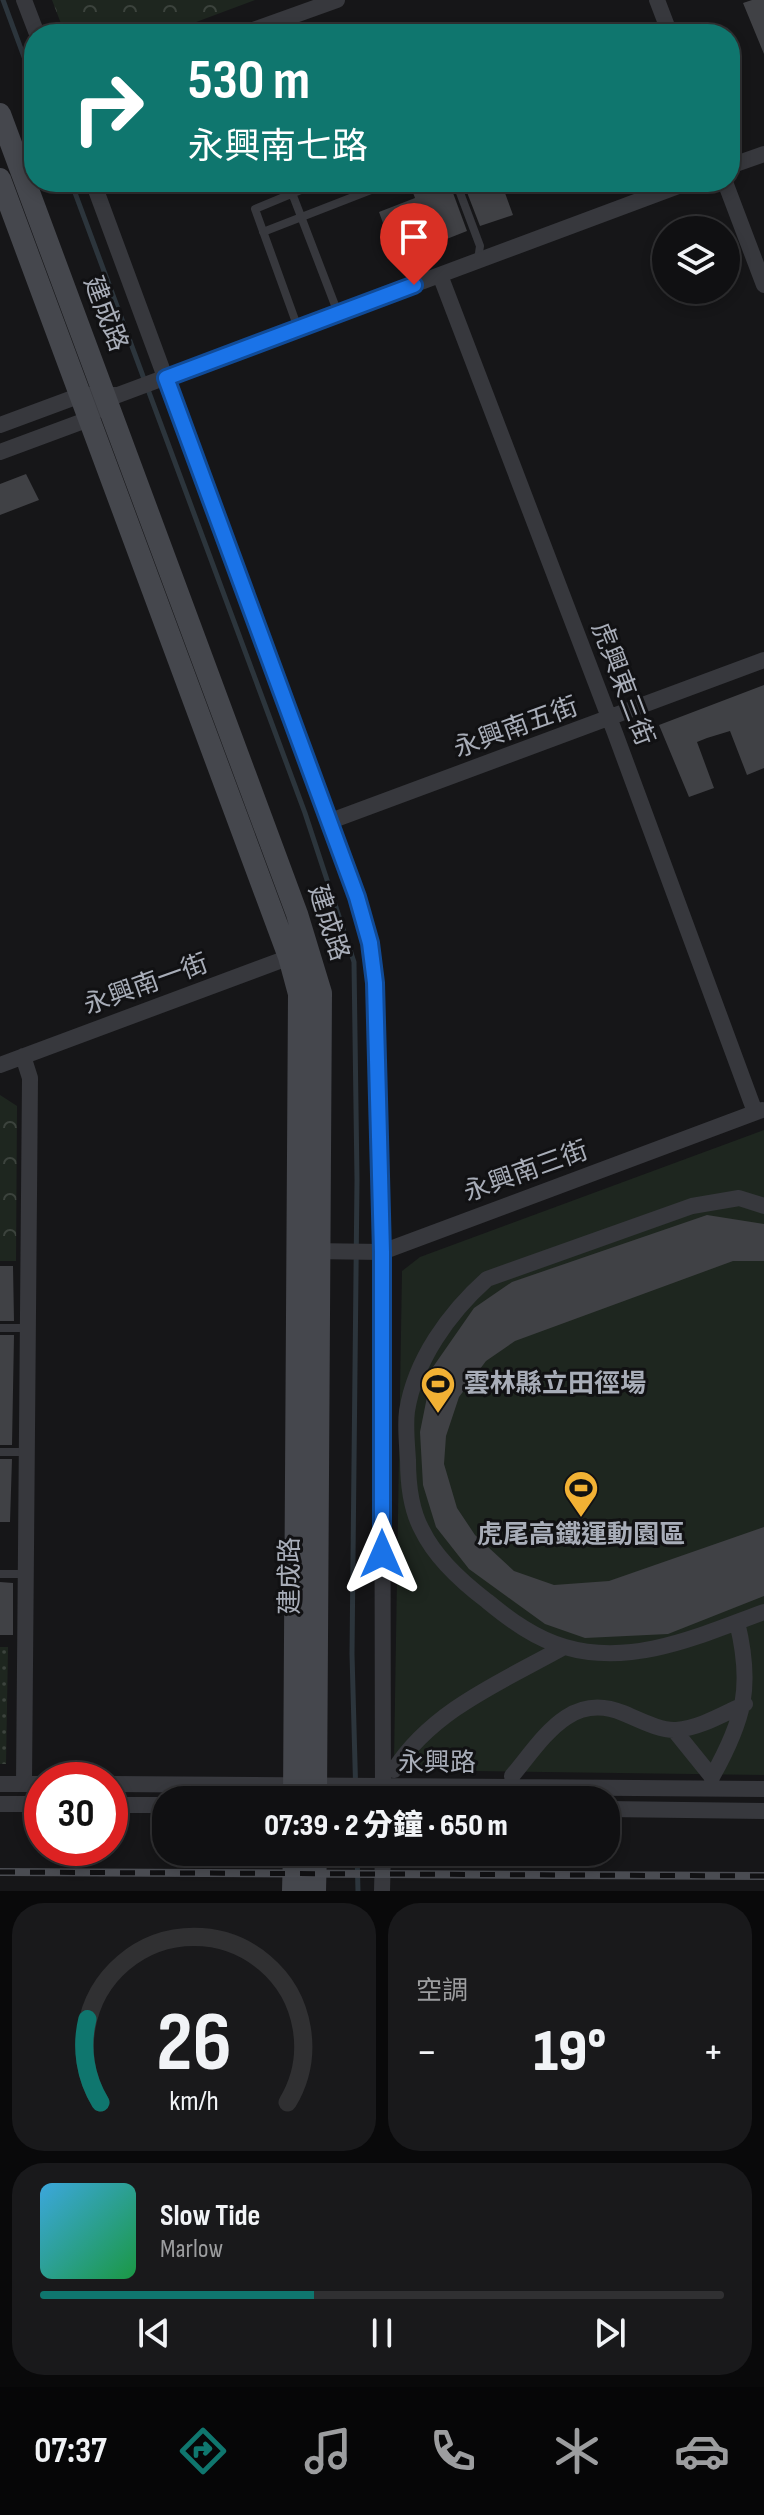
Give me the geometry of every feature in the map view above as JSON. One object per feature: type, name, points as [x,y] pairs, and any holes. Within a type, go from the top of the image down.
[{"type":"street","points":[[24,0],[33,24]]},
{"type":"street","points":[[270,24],[337,0]]},
{"type":"street","points":[[657,0],[666,24]]},
{"type":"street","name":"建成路","points":[[0,114],[24,175]]},
{"type":"street","points":[[740,162],[764,154]]},
{"type":"street","name":"建成路","points":[[0,179],[89,419],[299,953]]},
{"type":"street","name":"建成路","points":[[31,192],[112,397],[299,953],[315,1251],[309,1786]]},
{"type":"street","name":"建成路","points":[[96,192],[161,380],[357,897],[370,943],[375,983],[379,1786]]},
{"type":"street","points":[[0,425],[81,395],[112,397],[161,380],[662,192]]},
{"type":"street","points":[[729,192],[764,285]]},
{"type":"street","name":"虎興東三街","points":[[440,275],[759,1111]]},
{"type":"street","points":[[0,452],[89,419],[112,397]]},
{"type":"street","name":"永興南五街","points":[[328,822],[610,720],[764,660]]},
{"type":"street","name":"永興南一街","points":[[0,1065],[299,953]]},
{"type":"street","points":[[23,1056],[30,1078],[24,1762]]},
{"type":"street","name":"永興南三街","points":[[315,1251],[376,1252],[759,1111]]},
{"type":"street","points":[[764,1206],[739,1198],[692,1206],[487,1279],[459,1307],[421,1364],[407,1412],[408,1484],[421,1529],[442,1561],[514,1623],[564,1647],[603,1652],[646,1650],[680,1643],[764,1612]]},
{"type":"street","points":[[512,1776],[557,1724],[586,1707],[603,1705],[674,1730],[712,1777],[734,1738],[745,1704],[745,1656],[737,1622]]},
{"type":"street","points":[[394,1770],[412,1741],[465,1701],[564,1647]]},
{"type":"street","points":[[674,1730],[704,1723],[745,1704]]},
{"type":"street","points":[[0,1784],[24,1784]]},
{"type":"street","name":"永興路","points":[[128,1785],[167,1786]]},
{"type":"street","name":"永興路","points":[[620,1790],[764,1789]]},
{"type":"street","points":[[0,1804],[24,1804]]},
{"type":"street","points":[[128,1805],[152,1805]]},
{"type":"street","points":[[620,1809],[764,1811]]},
{"type":"street","points":[[293,1891],[294,1866]]},
{"type":"street","points":[[315,1891],[316,1866]]},
{"type":"street","points":[[382,1891],[383,1866]]},
{"type":"lane","points":[[263,232],[366,192]]},
{"type":"lane","points":[[460,192],[480,246],[478,261]]},
{"type":"lane","points":[[299,328],[255,209],[292,193],[338,314]]},
{"type":"lane","points":[[0,1328],[29,1328]]},
{"type":"lane","points":[[0,1452],[27,1452]]},
{"type":"lane","points":[[0,1574],[26,1574]]},
{"type":"green space","points":[[52,0],[255,0],[191,24],[61,24]]},
{"type":"green space","points":[[0,1095],[17,1106],[16,1261],[0,1261]]},
{"type":"green space","name":"虎尾高鐵運動園區","points":[[764,1130],[764,1775],[400,1770],[394,1761],[402,1271],[420,1257]]},
{"type":"green space","points":[[0,1647],[8,1647],[6,1764],[0,1764]]},
{"type":"building","points":[[764,0],[764,54],[743,3]]},
{"type":"building","points":[[413,192],[453,192],[467,231],[396,259],[379,212],[415,198]]},
{"type":"building","points":[[467,192],[505,192],[513,215],[480,226]]},
{"type":"building","points":[[26,474],[39,500],[0,515],[0,484]]},
{"type":"building","points":[[764,685],[764,768],[747,775],[730,731],[707,738],[697,742],[714,788],[689,797],[659,725]]},
{"type":"building","name":"雲林縣立田徑場","points":[[707,1215],[764,1224],[764,1261],[733,1261],[515,1341],[486,1361],[459,1397],[446,1436],[444,1464],[457,1508],[475,1535],[514,1571],[554,1585],[609,1581],[764,1527],[764,1596],[668,1634],[585,1638],[545,1624],[469,1569],[436,1527],[423,1485],[420,1432],[433,1367],[474,1308],[512,1282]]},
{"type":"building","points":[[0,1266],[13,1266],[14,1321],[0,1321]]},
{"type":"building","points":[[0,1335],[14,1335],[12,1445],[0,1445]]},
{"type":"building","points":[[0,1459],[12,1459],[10,1522],[0,1522]]},
{"type":"building","points":[[0,1582],[13,1583],[13,1635],[0,1635]]},
{"type":"waterway","points":[[3,0],[24,57]]},
{"type":"waterway","points":[[75,192],[305,813],[354,962],[357,1180],[352,1654],[356,1786]]},
{"type":"waterway","points":[[357,1866],[358,1891]]},
{"type":"railway","points":[[0,1872],[764,1876]]},
{"type":"place","name":"雲林縣立田徑場","points":[[438,1415]]},
{"type":"place","name":"虎尾高鐵運動園區","points":[[581,1519]]},
{"type":"route","points":[[382,1554],[382,1252],[375,983],[370,943],[357,897],[166,378],[414,285]]}]
